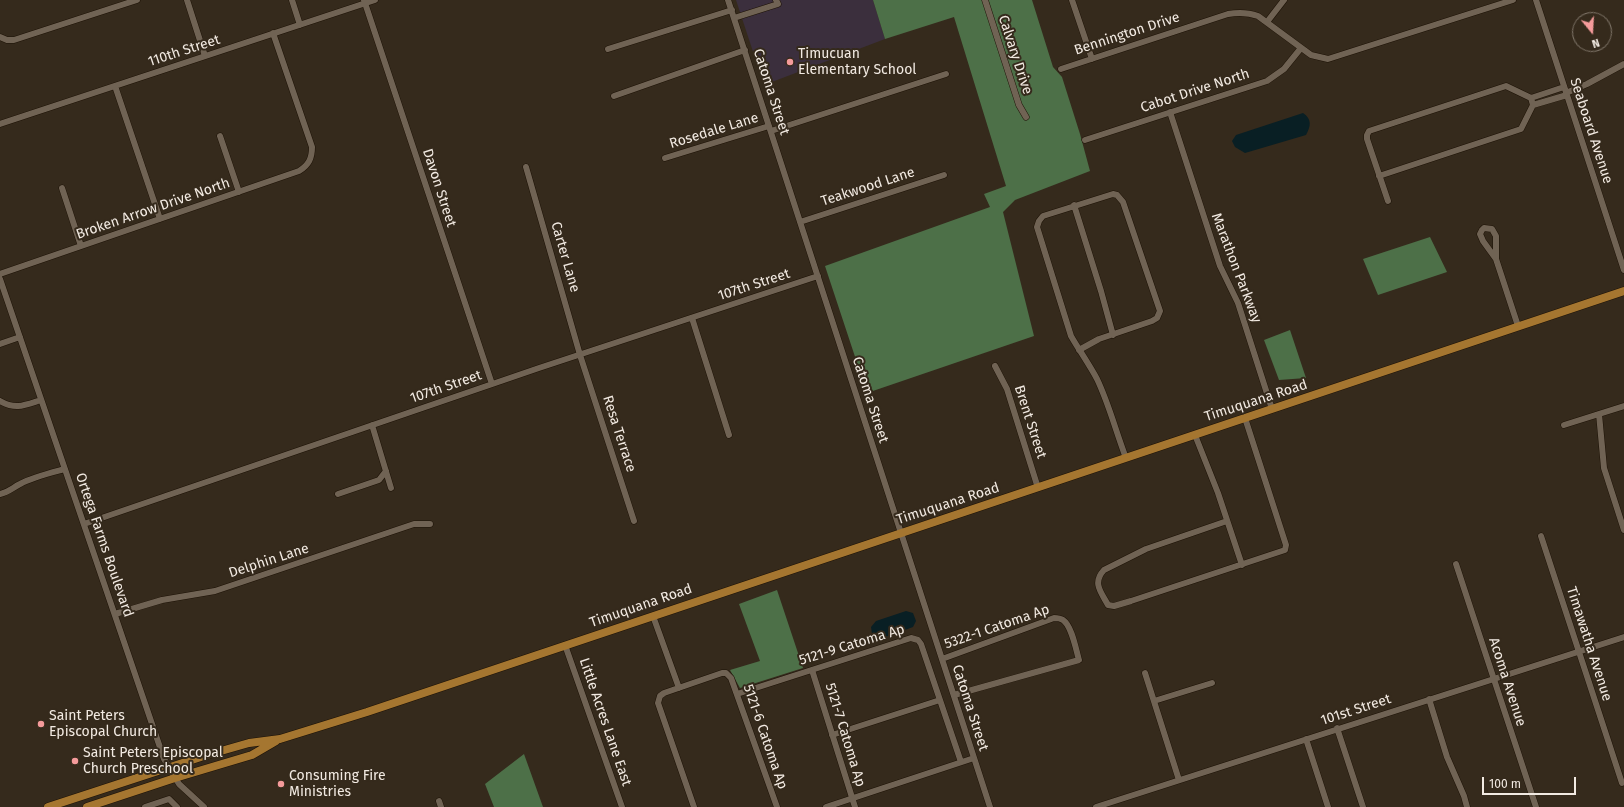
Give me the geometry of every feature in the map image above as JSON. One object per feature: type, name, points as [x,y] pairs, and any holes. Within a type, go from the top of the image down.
[{"type":"main road","name":"Timuquana Road","points":[[48,807],[207,755],[249,743],[280,739],[367,712],[1624,291]]},
{"type":"main road","name":"Timuquana Road","points":[[87,807],[175,778],[252,755],[280,739]]},
{"type":"street","points":[[0,37],[7,40],[14,40],[137,0]]},
{"type":"street","points":[[187,0],[205,56]]},
{"type":"street","points":[[292,0],[300,25]]},
{"type":"street","name":"110th Street","points":[[0,124],[300,25],[365,2],[375,0]]},
{"type":"street","name":"Catoma Street","points":[[729,0],[990,807]]},
{"type":"street","points":[[734,18],[778,4],[776,0]]},
{"type":"street","name":"Calvary Drive","points":[[985,0],[1018,104],[1026,117]]},
{"type":"street","points":[[1072,0],[1092,58]]},
{"type":"street","points":[[1267,22],[1284,0]]},
{"type":"street","name":"Bennington Drive","points":[[1061,69],[1238,12],[1258,16],[1311,55],[1319,58],[1336,58],[1513,0]]},
{"type":"street","name":"Seaboard Avenue","points":[[1536,0],[1624,270]]},
{"type":"street","name":"Davon Street","points":[[365,2],[492,384]]},
{"type":"street","points":[[608,49],[732,10]]},
{"type":"street","name":"Broken Arrow Drive North","points":[[0,274],[239,192],[299,171],[306,167],[310,161],[312,147],[311,141],[273,34]]},
{"type":"street","name":"Cabot Drive North","points":[[1085,140],[1267,81],[1284,69],[1301,48]]},
{"type":"street","points":[[614,96],[745,50]]},
{"type":"street","points":[[1388,201],[1367,138],[1369,131],[1506,86],[1531,98],[1565,91],[1587,84],[1624,64]]},
{"type":"street","name":"Rosedale Lane","points":[[665,158],[770,129],[946,74]]},
{"type":"street","points":[[115,86],[160,219]]},
{"type":"street","points":[[1379,176],[1521,129],[1534,105],[1565,91]]},
{"type":"street","points":[[1531,98],[1534,105]]},
{"type":"street","name":"Marathon Parkway","points":[[1170,112],[1220,266],[1238,303],[1272,409]]},
{"type":"street","points":[[220,136],[239,192]]},
{"type":"street","name":"Carter Lane","points":[[526,167],[580,354]]},
{"type":"street","name":"Teakwood Lane","points":[[800,222],[944,175]]},
{"type":"street","points":[[62,188],[81,246]]},
{"type":"street","points":[[1079,350],[1099,339],[1152,321],[1157,318],[1160,311],[1121,199],[1113,194],[1107,194],[1043,216],[1038,221],[1037,227],[1071,336],[1079,350],[1097,380],[1110,410],[1116,432],[1126,458]]},
{"type":"street","points":[[1074,205],[1113,335]]},
{"type":"street","points":[[1496,259],[1496,236],[1492,229],[1484,228],[1480,234],[1483,241],[1496,259],[1518,326]]},
{"type":"street","name":"107th Street","points":[[84,524],[580,354],[818,276]]},
{"type":"street","name":"Ortega Farms Boulevard","points":[[0,279],[164,759],[179,784],[204,807]]},
{"type":"street","points":[[692,318],[729,435]]},
{"type":"street","points":[[0,344],[20,337]]},
{"type":"street","name":"Resa Terrace","points":[[580,354],[634,521]]},
{"type":"street","name":"Brent Street","points":[[995,366],[1007,389],[1038,488]]},
{"type":"street","points":[[0,401],[9,406],[16,407],[42,400]]},
{"type":"street","points":[[1564,425],[1624,406]]},
{"type":"street","points":[[1599,414],[1605,472],[1624,530]]},
{"type":"street","points":[[1227,521],[1146,549],[1104,570],[1098,579],[1099,589],[1108,605],[1114,606],[1285,550],[1286,548],[1245,418]]},
{"type":"street","points":[[372,425],[391,488]]},
{"type":"street","points":[[1195,434],[1242,565]]},
{"type":"street","points":[[0,494],[12,490],[19,484],[65,468]]},
{"type":"street","points":[[338,494],[379,480],[386,471]]},
{"type":"street","name":"Delphin Lane","points":[[115,614],[162,600],[215,591],[414,524],[430,524]]},
{"type":"street","name":"Timawatha Avenue","points":[[1541,536],[1622,783]]},
{"type":"street","name":"Acoma Avenue","points":[[1456,564],[1536,807]]},
{"type":"street","points":[[653,616],[678,688]]},
{"type":"street","name":"5322-1 Catoma Ap","points":[[942,659],[1054,618],[1061,618],[1068,625],[1079,660],[954,695]]},
{"type":"street","name":"101st Street","points":[[1096,807],[1337,728],[1624,637]]},
{"type":"street","name":"5121-9 Catoma Ap","points":[[737,694],[911,638],[918,640],[921,644],[961,762]]},
{"type":"street","name":"Little Acres Lane East","points":[[566,646],[622,807]]},
{"type":"street","name":"5121-7 Catoma Ap","points":[[812,670],[855,807]]},
{"type":"street","name":"5121-6 Catoma Ap","points":[[694,807],[658,703],[660,696],[664,693],[722,673],[726,673],[731,678],[777,807]]},
{"type":"street","points":[[1145,673],[1179,780]]},
{"type":"street","points":[[1154,701],[1212,683]]},
{"type":"street","points":[[1429,699],[1447,757],[1464,796],[1467,807]]},
{"type":"street","points":[[832,735],[940,700]]},
{"type":"street","points":[[1337,728],[1363,807]]},
{"type":"street","points":[[1306,739],[1328,807]]},
{"type":"street","points":[[826,807],[974,758]]},
{"type":"street","points":[[145,807],[169,799],[178,807]]},
{"type":"shaded area","name":"Timucuan Elementary School","points":[[736,0],[873,0],[885,39],[764,85]]},
{"type":"green space","points":[[873,0],[1032,0],[1053,67],[1062,77],[1090,171],[1015,200],[1003,212],[1034,336],[867,393],[825,266],[990,207],[984,194],[1006,186],[954,17],[885,39]]},
{"type":"green space","points":[[1430,237],[1447,272],[1378,295],[1363,259]]},
{"type":"green space","points":[[1290,330],[1306,378],[1279,380],[1264,340]]},
{"type":"green space","points":[[777,590],[803,668],[740,688],[730,670],[760,661],[739,604]]},
{"type":"green space","points":[[524,754],[543,807],[494,807],[485,784]]},
{"type":"water","points":[[1303,113],[1306,115],[1310,123],[1306,135],[1245,153],[1235,147],[1232,141],[1236,135]]},
{"type":"water","points":[[906,611],[913,613],[916,621],[913,627],[887,636],[881,637],[872,634],[871,627],[876,621]]},
{"type":"place","name":"Timucuan Elementary School","points":[[790,62]]},
{"type":"place","name":"Saint Peters Episcopal Church","points":[[41,724]]},
{"type":"place","name":"Saint Peters Episcopal Church Preschool","points":[[75,761]]},
{"type":"place","name":"Consuming Fire Ministries","points":[[281,784]]}]
